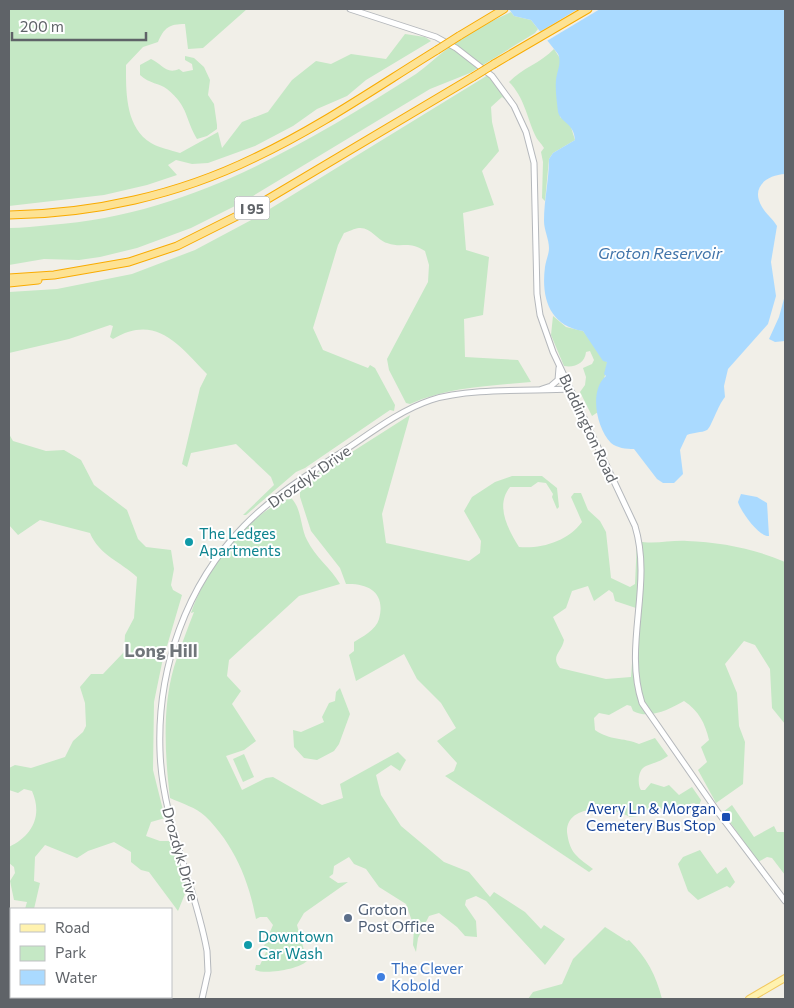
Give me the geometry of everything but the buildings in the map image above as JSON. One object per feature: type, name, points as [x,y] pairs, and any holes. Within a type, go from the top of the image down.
[{"type":"highway","name":"I 95","points":[[9,278],[62,274],[129,262],[177,246],[228,221],[588,9]]},
{"type":"highway","points":[[9,215],[78,211],[118,204],[172,190],[210,177],[283,143],[502,10]]},
{"type":"highway","points":[[9,283],[82,274],[129,262]]},
{"type":"main road","points":[[749,999],[785,978]]},
{"type":"street","name":"Buddington Road","points":[[350,9],[436,37],[454,46],[471,57],[492,76],[510,98],[526,132],[534,163],[537,294],[544,328],[558,365],[635,526],[640,544],[643,574],[635,658],[638,689],[642,702],[717,812],[785,901]]},
{"type":"street","points":[[537,391],[551,386],[558,380],[558,365]]},
{"type":"street","name":"Drozdyk Drive","points":[[202,999],[208,972],[207,951],[169,814],[160,753],[161,704],[165,679],[172,651],[193,598],[225,548],[263,508],[290,486],[394,418],[432,400],[451,395],[570,389]]},
{"type":"green space","points":[[9,9],[247,9],[203,48],[188,49],[185,24],[175,25],[162,33],[158,42],[143,47],[126,65],[127,97],[136,128],[151,143],[180,153],[218,132],[222,148],[242,122],[268,112],[292,80],[316,61],[331,64],[351,54],[386,59],[405,34],[425,37],[431,41],[366,80],[347,96],[317,109],[293,126],[255,146],[208,163],[192,164],[176,160],[168,165],[177,175],[147,185],[104,195],[9,206]]},
{"type":"green space","points":[[511,12],[514,16],[531,20],[538,29],[535,33],[470,73],[430,89],[243,202],[191,228],[137,248],[79,260],[44,259],[9,265],[9,228],[101,219],[149,207],[196,192],[242,173],[330,127],[416,74],[467,35]]},
{"type":"green space","points":[[554,49],[561,60],[560,117],[570,124],[575,140],[553,153],[549,159],[545,201],[542,198],[543,162],[541,152],[544,148],[536,137],[525,107],[509,82]]},
{"type":"green space","points":[[185,56],[194,58],[204,67],[210,80],[208,95],[214,104],[217,129],[207,136],[197,139],[183,107],[174,95],[164,87],[140,75],[140,65],[151,59],[167,70],[179,69],[183,72],[193,70],[192,64],[185,60]]},
{"type":"green space","points":[[488,75],[508,102],[502,97],[491,107],[492,122],[499,151],[482,171],[494,205],[463,213],[466,250],[489,257],[483,315],[464,319],[465,357],[518,360],[531,382],[454,391],[425,398],[410,404],[406,403],[389,370],[387,359],[428,282],[429,265],[425,251],[409,245],[387,243],[363,228],[357,228],[344,233],[338,245],[313,328],[323,350],[368,368],[370,365],[375,368],[395,405],[394,411],[390,410],[305,468],[296,472],[246,515],[243,515],[274,485],[271,477],[236,444],[191,453],[187,467],[182,464],[200,388],[207,374],[187,353],[166,336],[142,329],[128,332],[113,339],[110,337],[113,326],[110,325],[69,339],[9,353],[9,292],[57,289],[132,274],[195,250],[255,218]]},
{"type":"green space","points":[[553,316],[566,327],[583,331],[607,362],[599,393],[598,412],[592,416],[580,392],[585,385],[586,377],[583,368],[592,364],[594,360],[590,351],[586,352],[584,359],[579,364],[564,366],[551,335]]},
{"type":"green space","points":[[410,415],[382,514],[386,543],[469,561],[480,553],[481,541],[464,511],[472,497],[495,482],[512,476],[542,476],[557,488],[559,507],[557,509],[552,497],[553,494],[546,483],[538,482],[531,487],[510,487],[506,494],[503,510],[507,525],[519,547],[545,545],[562,539],[576,529],[582,522],[571,497],[574,493],[581,493],[588,510],[600,521],[606,532],[611,578],[630,587],[635,584],[637,541],[650,543],[687,541],[712,543],[762,553],[785,562],[785,724],[772,708],[770,669],[755,645],[744,641],[725,664],[737,693],[739,726],[745,742],[743,784],[716,803],[698,770],[707,762],[701,747],[709,740],[701,718],[684,701],[666,710],[652,714],[633,711],[631,706],[627,705],[609,715],[599,713],[594,718],[595,730],[606,736],[639,744],[655,738],[668,756],[641,770],[639,781],[641,790],[645,790],[651,783],[664,787],[669,785],[679,795],[692,787],[701,800],[699,806],[694,803],[672,808],[647,810],[638,816],[630,817],[622,813],[602,809],[582,812],[574,816],[569,823],[567,832],[569,841],[575,854],[593,869],[589,872],[445,776],[454,771],[457,763],[437,741],[456,728],[441,703],[417,679],[404,654],[356,681],[349,655],[354,651],[354,642],[375,627],[381,610],[380,602],[374,591],[362,585],[346,584],[340,568],[311,531],[300,497],[300,485]],"holes":[[[588,586],[594,601],[609,590],[613,593],[615,601],[636,608],[631,677],[606,679],[560,668],[557,664],[556,657],[564,640],[553,617],[566,608],[572,591]]]},
{"type":"green space","points":[[9,434],[13,441],[46,451],[64,450],[81,460],[94,485],[127,510],[138,539],[146,547],[171,550],[174,569],[171,585],[173,590],[182,595],[162,663],[154,702],[153,770],[165,818],[151,822],[146,836],[160,841],[174,841],[187,889],[178,911],[149,872],[141,870],[131,862],[131,852],[114,842],[88,851],[77,858],[45,845],[35,857],[34,881],[40,883],[34,908],[25,908],[27,902],[14,900],[10,881],[15,873],[14,867],[9,863],[9,847],[24,837],[29,831],[36,817],[36,809],[32,791],[24,789],[18,793],[9,790],[9,768],[15,765],[31,768],[65,757],[73,741],[83,732],[86,726],[85,703],[80,687],[91,674],[103,674],[124,652],[125,635],[134,618],[137,577],[105,553],[94,541],[90,533],[40,520],[18,535],[9,525]]},
{"type":"green space","points":[[290,497],[297,506],[310,546],[340,584],[299,596],[229,660],[227,676],[241,691],[232,704],[256,741],[244,750],[226,756],[242,790],[266,778],[273,777],[322,805],[343,798],[340,784],[398,752],[406,760],[400,771],[391,765],[376,775],[381,795],[401,826],[444,862],[469,872],[490,897],[494,892],[525,912],[541,929],[544,925],[565,939],[545,965],[486,901],[476,896],[466,900],[465,905],[476,921],[477,937],[465,936],[439,913],[429,916],[418,938],[416,952],[413,945],[414,927],[406,904],[379,887],[366,869],[354,864],[349,857],[334,866],[333,874],[329,877],[338,883],[348,882],[304,913],[297,925],[307,961],[282,970],[267,972],[255,970],[256,965],[260,965],[267,950],[264,946],[273,925],[267,917],[256,919],[249,891],[239,864],[215,827],[198,811],[170,798],[166,749],[166,715],[174,667],[194,612],[191,613],[203,585],[220,558],[241,533],[263,513]]},
{"type":"green space","points":[[340,688],[350,714],[339,744],[334,751],[317,760],[304,758],[294,747],[293,730],[301,732],[324,722],[322,717],[329,703],[335,701],[336,692]]},
{"type":"green space","points":[[244,754],[254,777],[243,782],[233,759]]},
{"type":"green space","points":[[732,805],[754,837],[774,826],[777,832],[785,832],[785,875],[772,858],[767,857],[758,862],[723,812]]},
{"type":"green space","points":[[700,850],[717,874],[726,867],[735,882],[730,888],[727,886],[698,900],[688,891],[678,864],[683,857]]},
{"type":"green space","points":[[605,927],[627,941],[629,940],[641,953],[654,975],[662,999],[528,999],[533,992],[562,984],[573,959]]},
{"type":"water","name":"Groton Reservoir","points":[[509,9],[785,9],[785,174],[772,177],[762,183],[758,194],[762,207],[777,226],[771,262],[776,296],[768,324],[728,369],[724,386],[725,397],[709,428],[705,431],[687,435],[680,450],[683,474],[674,483],[663,483],[657,479],[634,449],[616,446],[606,436],[598,419],[596,399],[601,382],[606,376],[604,374],[607,362],[603,361],[583,331],[571,328],[555,316],[546,299],[544,278],[549,248],[544,221],[549,159],[553,153],[575,140],[572,130],[558,112],[556,88],[559,64],[558,54],[531,20],[514,16]]},
{"type":"water","points":[[785,295],[785,341],[775,342],[769,339],[779,317]]},
{"type":"water","points":[[741,494],[757,497],[767,503],[769,536],[760,533],[746,517],[738,502]]},
{"type":"pier","points":[[578,9],[600,9],[545,42],[538,33]]},
{"type":"place","name":"The Ledges Apartments","points":[[189,542]]},
{"type":"place","name":"Avery Ln & Morgan Cemetery Bus Stop","points":[[726,817]]},
{"type":"place","name":"Groton Post Office","points":[[348,918]]},
{"type":"place","name":"Downtown Car Wash","points":[[248,945]]},
{"type":"place","name":"The Clever Kobold","points":[[381,977]]},
{"type":"district","name":"Long Hill","points":[[161,650]]}]
